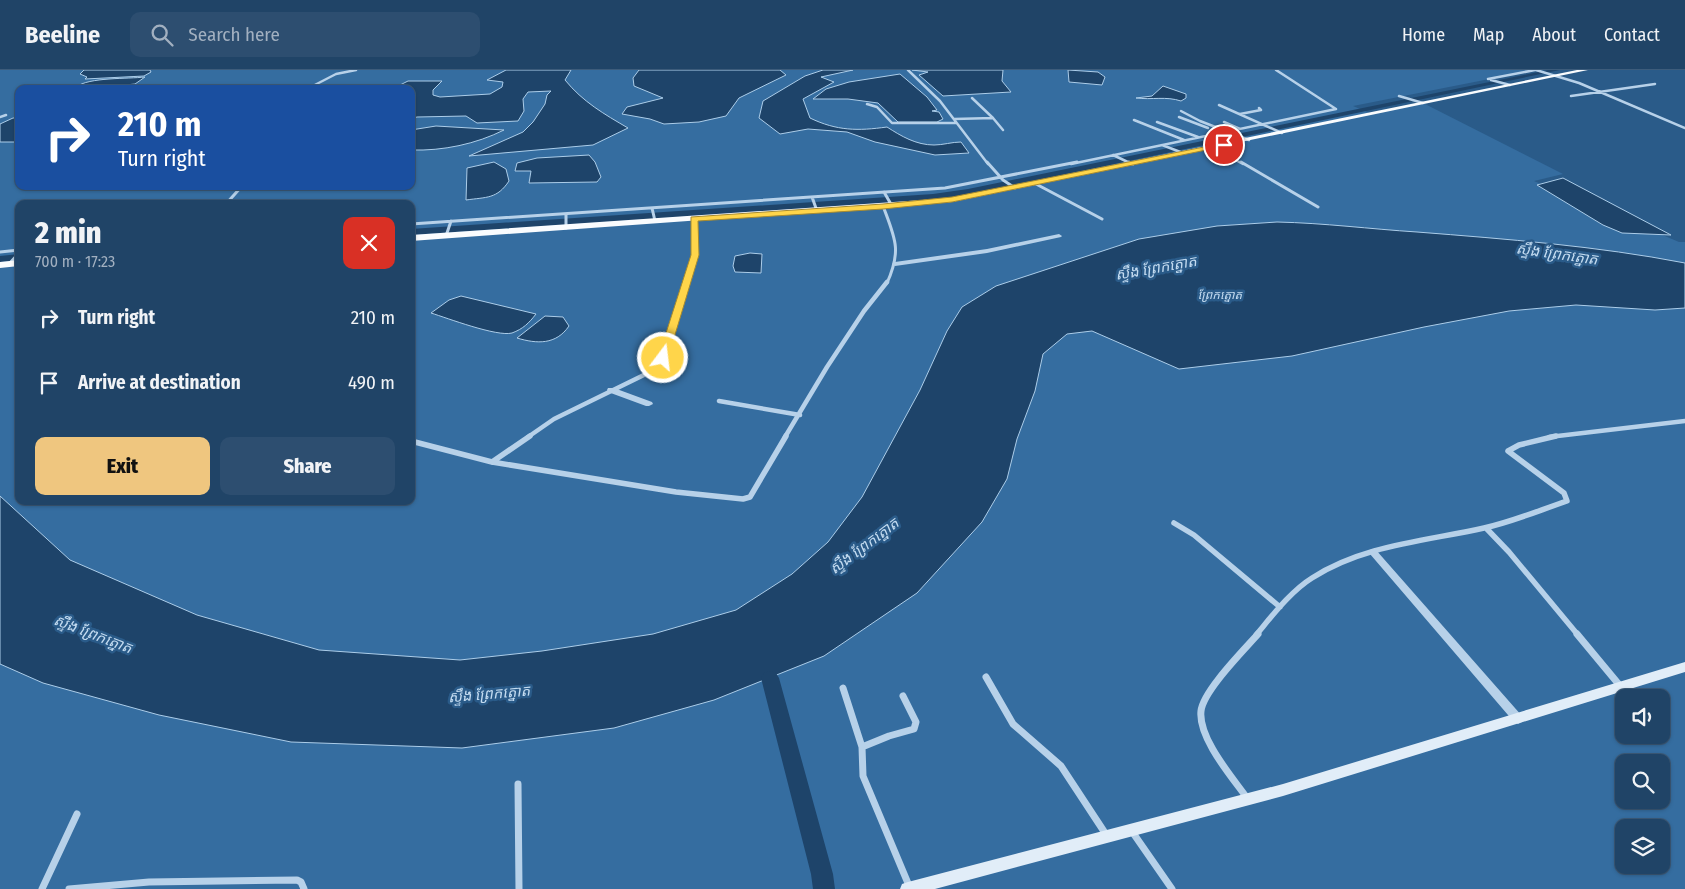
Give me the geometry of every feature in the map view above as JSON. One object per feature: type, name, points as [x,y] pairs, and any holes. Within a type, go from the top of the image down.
[{"type":"main road","points":[[415,238],[566,225],[655,222],[816,209],[892,206],[952,200],[1133,164],[1179,152],[1249,140],[1278,131],[1553,74],[1585,70]]},
{"type":"main road","points":[[909,889],[1247,799],[1685,667]]},
{"type":"street","points":[[315,85],[336,74],[356,70]]},
{"type":"street","points":[[908,70],[928,87],[1001,179],[1012,187]]},
{"type":"street","points":[[415,224],[813,199],[945,188],[1001,179],[1336,109],[1276,70]]},
{"type":"street","points":[[1506,84],[1488,79],[1535,70],[1541,71],[1602,93],[1685,128]]},
{"type":"street","points":[[1571,96],[1655,84]]},
{"type":"street","points":[[1398,96],[1419,102]]},
{"type":"street","points":[[972,98],[1003,130]]},
{"type":"street","points":[[866,104],[878,107],[892,123],[956,123]]},
{"type":"street","points":[[1219,105],[1278,131]]},
{"type":"street","points":[[1239,114],[1262,110],[1259,108]]},
{"type":"street","points":[[1181,111],[1200,121],[1249,140]]},
{"type":"street","points":[[0,117],[6,115]]},
{"type":"street","points":[[1179,117],[1220,133]]},
{"type":"street","points":[[954,119],[993,118]]},
{"type":"street","points":[[1134,120],[1184,140]]},
{"type":"street","points":[[1157,122],[1198,137]]},
{"type":"street","points":[[1224,122],[1241,129]]},
{"type":"street","points":[[1164,145],[1179,152]]},
{"type":"street","points":[[1210,148],[1232,157],[1318,207]]},
{"type":"street","points":[[1112,155],[1133,164]]},
{"type":"street","points":[[1036,184],[1102,219]]},
{"type":"street","points":[[230,200],[238,190]]},
{"type":"street","points":[[884,192],[892,206]]},
{"type":"street","points":[[813,199],[816,209]]},
{"type":"street","points":[[415,441],[492,462],[676,492],[743,499],[750,497],[841,345],[864,311],[885,286],[895,264],[896,241],[883,206]]},
{"type":"street","points":[[652,208],[655,222]]},
{"type":"street","points":[[566,215],[566,225]]},
{"type":"street","points":[[492,462],[554,419],[650,372],[663,358],[695,255],[694,219]]},
{"type":"street","points":[[446,236],[451,222]]},
{"type":"street","points":[[895,264],[987,251],[1059,236]]},
{"type":"street","points":[[0,252],[15,252]]},
{"type":"street","points":[[611,390],[649,404]]},
{"type":"street","points":[[719,401],[800,415]]},
{"type":"street","points":[[1247,799],[1220,761],[1203,724],[1201,711],[1213,687],[1280,607],[1311,578],[1337,565],[1373,552],[1440,536],[1486,528],[1567,501],[1564,493],[1508,451],[1512,447],[1531,440],[1685,421]]},
{"type":"street","points":[[1174,523],[1194,535],[1280,607]]},
{"type":"street","points":[[1486,528],[1509,552],[1622,687]]},
{"type":"street","points":[[1373,552],[1518,718]]},
{"type":"street","points":[[986,677],[1013,724],[1061,766],[1107,837]]},
{"type":"street","points":[[843,688],[862,747],[861,762],[863,776],[909,889]]},
{"type":"street","points":[[862,747],[889,736],[914,729],[916,722],[903,696]]},
{"type":"street","points":[[518,784],[519,889]]},
{"type":"street","points":[[42,889],[77,814]]},
{"type":"street","points":[[1131,830],[1172,889]]},
{"type":"street","points":[[69,889],[149,882],[297,880],[301,882],[304,889]]},
{"type":"shaded area","points":[[0,70],[1535,70],[1353,106],[1372,114],[1423,103],[1563,174],[1534,181],[1679,242],[1685,242],[1685,889],[0,889]]},
{"type":"water","points":[[84,70],[150,70],[151,72],[144,76],[85,79],[87,77],[80,74]]},
{"type":"water","points":[[506,70],[571,70],[565,80],[572,88],[594,107],[628,128],[593,145],[469,156],[523,132],[533,122],[551,91],[528,92],[523,99],[524,111],[518,121],[477,123],[466,116],[415,118],[415,85],[400,85],[408,81],[442,81],[433,90],[433,95],[440,97],[490,94],[502,87],[503,82],[487,80]]},
{"type":"water","points":[[639,70],[780,70],[786,75],[739,98],[726,116],[699,122],[664,124],[650,119],[622,114],[627,107],[663,98],[634,86],[633,78]]},
{"type":"water","points":[[823,70],[853,70],[821,77],[834,82],[803,99],[810,118],[839,128],[867,129],[887,127],[909,139],[927,145],[961,142],[969,153],[935,155],[875,142],[847,132],[808,129],[780,134],[759,118],[763,101],[805,76]]},
{"type":"water","points":[[912,70],[1003,70],[1002,81],[1011,92],[943,96],[919,75],[928,72]]},
{"type":"water","points":[[1068,70],[1098,72],[1105,77],[1102,85],[1069,82]]},
{"type":"water","points":[[900,74],[927,97],[937,110],[932,111],[939,112],[943,119],[937,122],[898,122],[878,103],[848,99],[813,99],[826,89],[849,82]]},
{"type":"water","points":[[145,77],[135,84],[80,85],[99,80]]},
{"type":"water","points":[[1163,86],[1186,94],[1186,98],[1181,101],[1136,98],[1152,96]]},
{"type":"water","points":[[15,118],[15,142],[0,142],[0,124]]},
{"type":"water","points":[[436,126],[504,130],[459,146],[415,150],[415,129]]},
{"type":"water","points":[[589,155],[595,162],[601,177],[597,182],[529,183],[531,171],[515,171],[517,163],[537,158]]},
{"type":"water","points":[[494,162],[506,169],[509,181],[505,187],[491,196],[466,200],[467,168]]},
{"type":"water","points":[[1563,178],[1671,235],[1622,233],[1603,225],[1537,185]]},
{"type":"water","name":"ព្រែកត្នោត","points":[[1277,222],[1484,237],[1619,252],[1685,263],[1685,308],[1655,310],[1576,305],[1509,311],[1424,327],[1292,356],[1179,369],[1092,331],[1067,334],[1043,354],[1035,391],[1017,439],[1007,479],[982,522],[917,593],[824,656],[714,700],[614,728],[462,748],[291,742],[159,715],[43,683],[0,664],[0,496],[70,560],[197,615],[319,650],[460,660],[542,651],[653,634],[736,610],[792,574],[828,542],[862,497],[920,390],[947,331],[962,307],[996,286],[1139,239],[1217,226]]},
{"type":"water","points":[[750,253],[762,254],[761,273],[735,272],[733,266],[735,256]]},
{"type":"water","points":[[461,296],[536,314],[519,330],[505,333],[484,330],[431,313],[449,300]]},
{"type":"water","points":[[545,316],[563,317],[569,326],[552,340],[539,342],[517,338]]},
{"type":"waterway","points":[[415,232],[933,197],[968,192],[1557,70]]},
{"type":"waterway","points":[[0,259],[15,257]]},
{"type":"waterway","points":[[770,678],[822,874],[824,889]]},
{"type":"route","points":[[663,358],[672,325],[684,296],[695,255],[694,219],[952,200],[1224,145]]},
{"type":"water label","name":"ស្ទឹង ព្រែកត្នោត","points":[[1557,254]]},
{"type":"water label","name":"ស្ទឹង ព្រែកត្នោត","points":[[1156,268]]},
{"type":"water label","name":"ស្ទឹង ព្រែកត្នោត","points":[[864,546]]},
{"type":"water label","name":"ស្ទឹង ព្រែកត្នោត","points":[[93,634]]},
{"type":"water label","name":"ស្ទឹង ព្រែកត្នោត","points":[[489,694]]}]
